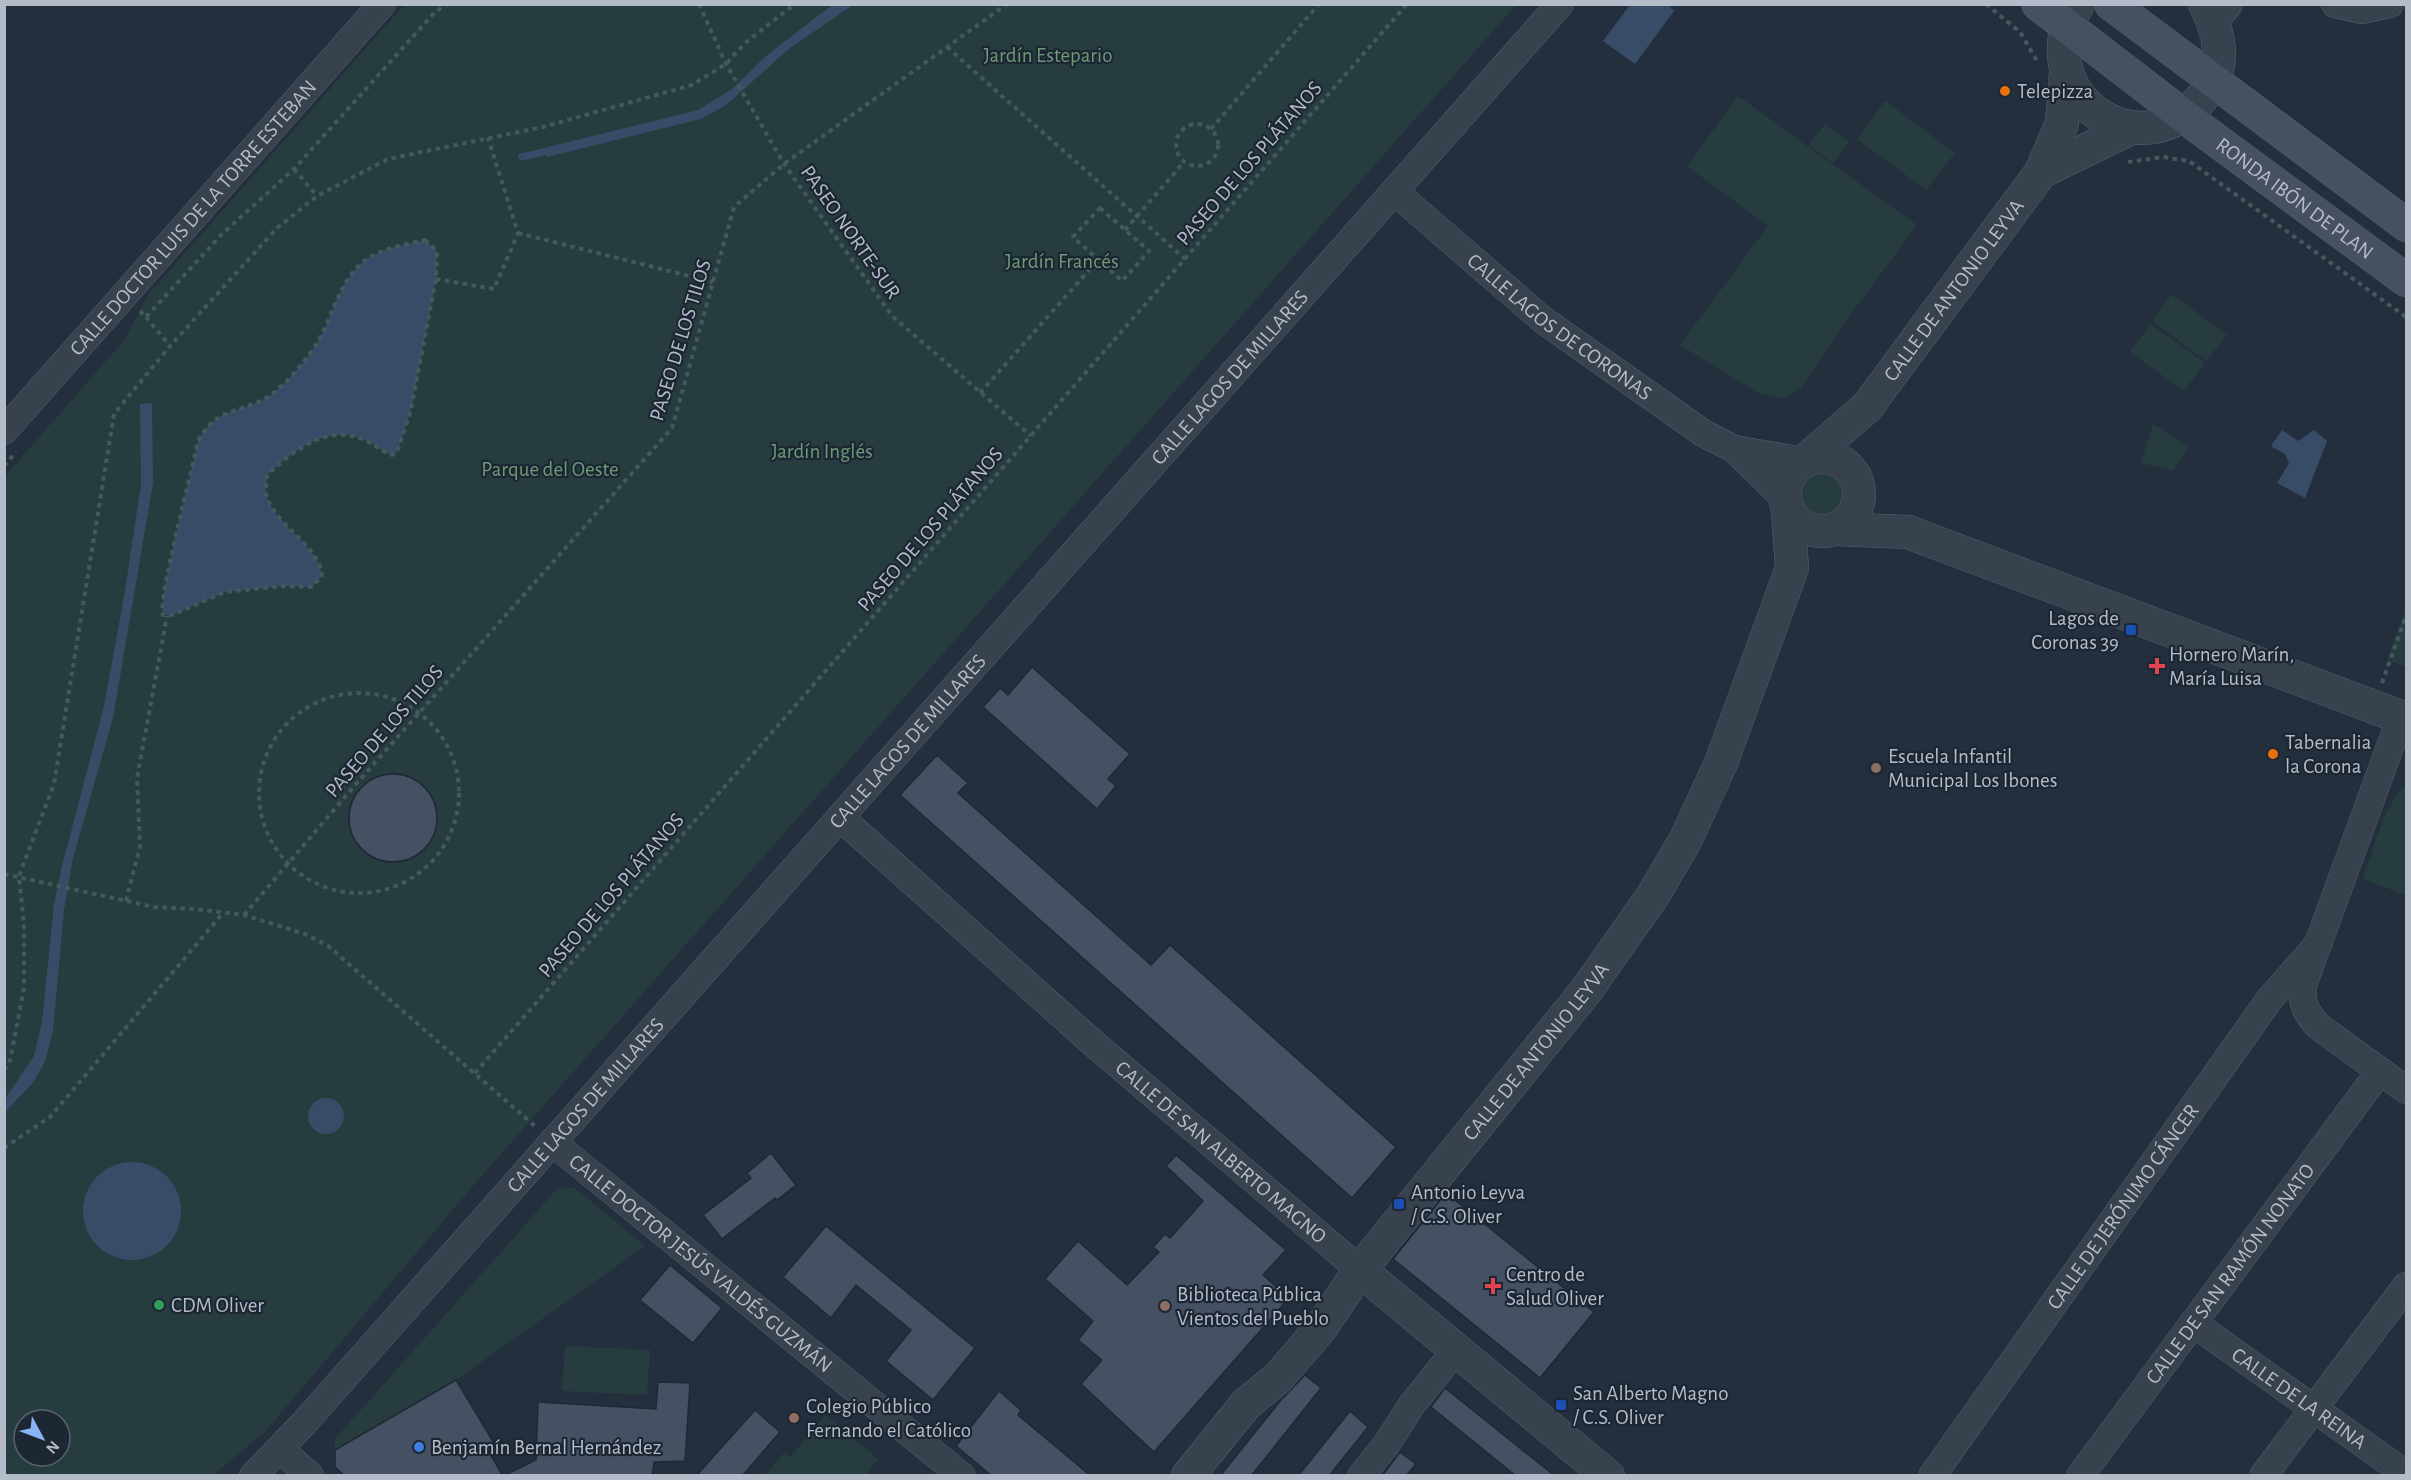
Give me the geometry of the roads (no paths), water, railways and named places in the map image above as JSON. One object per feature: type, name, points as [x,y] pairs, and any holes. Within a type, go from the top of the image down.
[{"type":"main road","name":"RONDA IBÓN DE PLAN","points":[[2038,4],[2072,15],[2184,116],[2406,280]]},
{"type":"main road","points":[[2111,4],[2406,225]]},
{"type":"street","name":"CALLE DOCTOR LUIS DE LA TORRE ESTEBAN","points":[[12,440],[382,4]]},
{"type":"street","name":"CALLE LAGOS DE MILLARES","points":[[253,1476],[280,1449],[842,818],[1560,4]]},
{"type":"street","points":[[2335,4],[2362,10],[2390,4]]},
{"type":"street","points":[[2072,15],[2063,49],[2053,70],[2091,110],[2109,122],[2131,128],[2152,128],[2184,116],[2215,81],[2220,59],[2216,11]]},
{"type":"street","name":"CALLE DE ANTONIO LEYVA","points":[[1806,460],[1867,407],[2042,172],[2062,123],[2053,70]]},
{"type":"street","name":"CALLE DE ANTONIO LEYVA","points":[[2042,172],[2131,128]]},
{"type":"street","name":"CALLE LAGOS DE CORONAS","points":[[1395,192],[1543,320],[1703,433],[1734,449],[1806,460]]},
{"type":"street","name":"CALLE DE ANTONIO LEYVA","points":[[1856,479],[1867,407]]},
{"type":"street","name":"CALLE LAGOS DE CORONAS","points":[[1734,449],[1786,504]]},
{"type":"street","points":[[1908,532],[1843,463],[1832,458],[1806,460],[1789,477],[1786,504],[1804,527],[1831,531],[1908,532],[2394,714],[2303,985],[2304,1006],[2318,1026],[2406,1090]]},
{"type":"street","points":[[1831,531],[1844,524],[1857,508],[1856,479]]},
{"type":"street","name":"CALLE DE ANTONIO LEYVA","points":[[1188,1476],[1246,1404],[1278,1378],[1326,1321],[1360,1270],[1585,992],[1652,897],[1685,841],[1721,763],[1792,568],[1786,504]]},
{"type":"street","name":"CALLE DE ANTONIO LEYVA","points":[[1792,568],[1831,531]]},
{"type":"street","name":"CALLE DE SAN ALBERTO MAGNO","points":[[842,818],[1093,1043],[1455,1351],[1608,1476]]},
{"type":"street","name":"CALLE DE JERÓNIMO CÁNCER","points":[[1932,1476],[2269,1000],[2319,943]]},
{"type":"street","name":"CALLE DE SAN RAMÓN NONATO","points":[[2080,1476],[2380,1071]]},
{"type":"street","name":"CALLE DOCTOR JESÚS VALDÉS GUZMÁN","points":[[552,1142],[962,1476]]},
{"type":"street","points":[[2263,1476],[2406,1286]]},
{"type":"street","name":"CALLE DE LA REINA","points":[[2193,1323],[2406,1474]]},
{"type":"street","points":[[1361,1476],[1386,1445],[1411,1406],[1455,1351]]},
{"type":"street","points":[[280,1449],[310,1476]]},
{"type":"water","points":[[832,5],[853,5],[790,48],[726,105],[701,119],[547,157],[544,148],[698,110],[732,89],[766,56]]},
{"type":"water","points":[[1630,5],[1671,5],[1674,11],[1635,64],[1603,41]]},
{"type":"water","points":[[425,240],[437,251],[436,279],[410,414],[397,452],[392,455],[353,436],[326,437],[300,448],[267,475],[266,492],[270,505],[314,555],[320,565],[322,576],[312,587],[284,586],[225,592],[172,615],[163,615],[165,586],[176,533],[198,441],[206,429],[225,414],[266,398],[293,375],[316,345],[338,296],[352,273],[361,264],[384,250]]},
{"type":"water","points":[[152,403],[153,483],[113,718],[73,858],[64,910],[53,1031],[45,1062],[32,1084],[5,1112],[5,1099],[34,1056],[42,1022],[54,904],[104,706],[125,591],[141,484],[140,404]]},
{"type":"water","points":[[2282,430],[2298,441],[2314,430],[2327,441],[2305,498],[2277,483],[2289,463],[2285,454],[2271,446]]},
{"type":"water","points":[[326,1098],[338,1104],[344,1116],[338,1128],[326,1134],[314,1128],[308,1116],[314,1104]]},
{"type":"water","points":[[132,1162],[151,1166],[167,1176],[177,1192],[181,1211],[177,1230],[167,1246],[151,1256],[132,1260],[113,1256],[97,1246],[87,1230],[83,1211],[87,1192],[97,1176],[113,1166]]},
{"type":"waterway","points":[[522,157],[552,150]]},
{"type":"place","name":"Telepizza","points":[[2005,91]]},
{"type":"place","name":"Lagos de Coronas 39","points":[[2131,630]]},
{"type":"place","name":"Hornero Marín, María Luisa","points":[[2157,666]]},
{"type":"place","name":"Tabernalia la Corona","points":[[2273,754]]},
{"type":"place","name":"Escuela Infantil Municipal Los Ibones","points":[[1876,768]]},
{"type":"place","name":"Antonio Leyva / C.S. Oliver","points":[[1399,1204]]},
{"type":"place","name":"Centro de Salud Oliver","points":[[1493,1286]]},
{"type":"place","name":"CDM Oliver","points":[[159,1305]]},
{"type":"place","name":"Biblioteca Pública Vientos del Pueblo","points":[[1165,1306]]},
{"type":"place","name":"San Alberto Magno / C.S. Oliver","points":[[1561,1405]]},
{"type":"place","name":"Colegio Público Fernando el Católico","points":[[794,1418]]},
{"type":"place","name":"Benjamín Bernal Hernández","points":[[419,1447]]},
{"type":"park label","name":"Jardín Estepario","points":[[1048,55]]},
{"type":"park label","name":"Jardín Francés","points":[[1062,261]]},
{"type":"park label","name":"Jardín Inglés","points":[[822,451]]},
{"type":"park label","name":"Parque del Oeste","points":[[550,469]]}]
